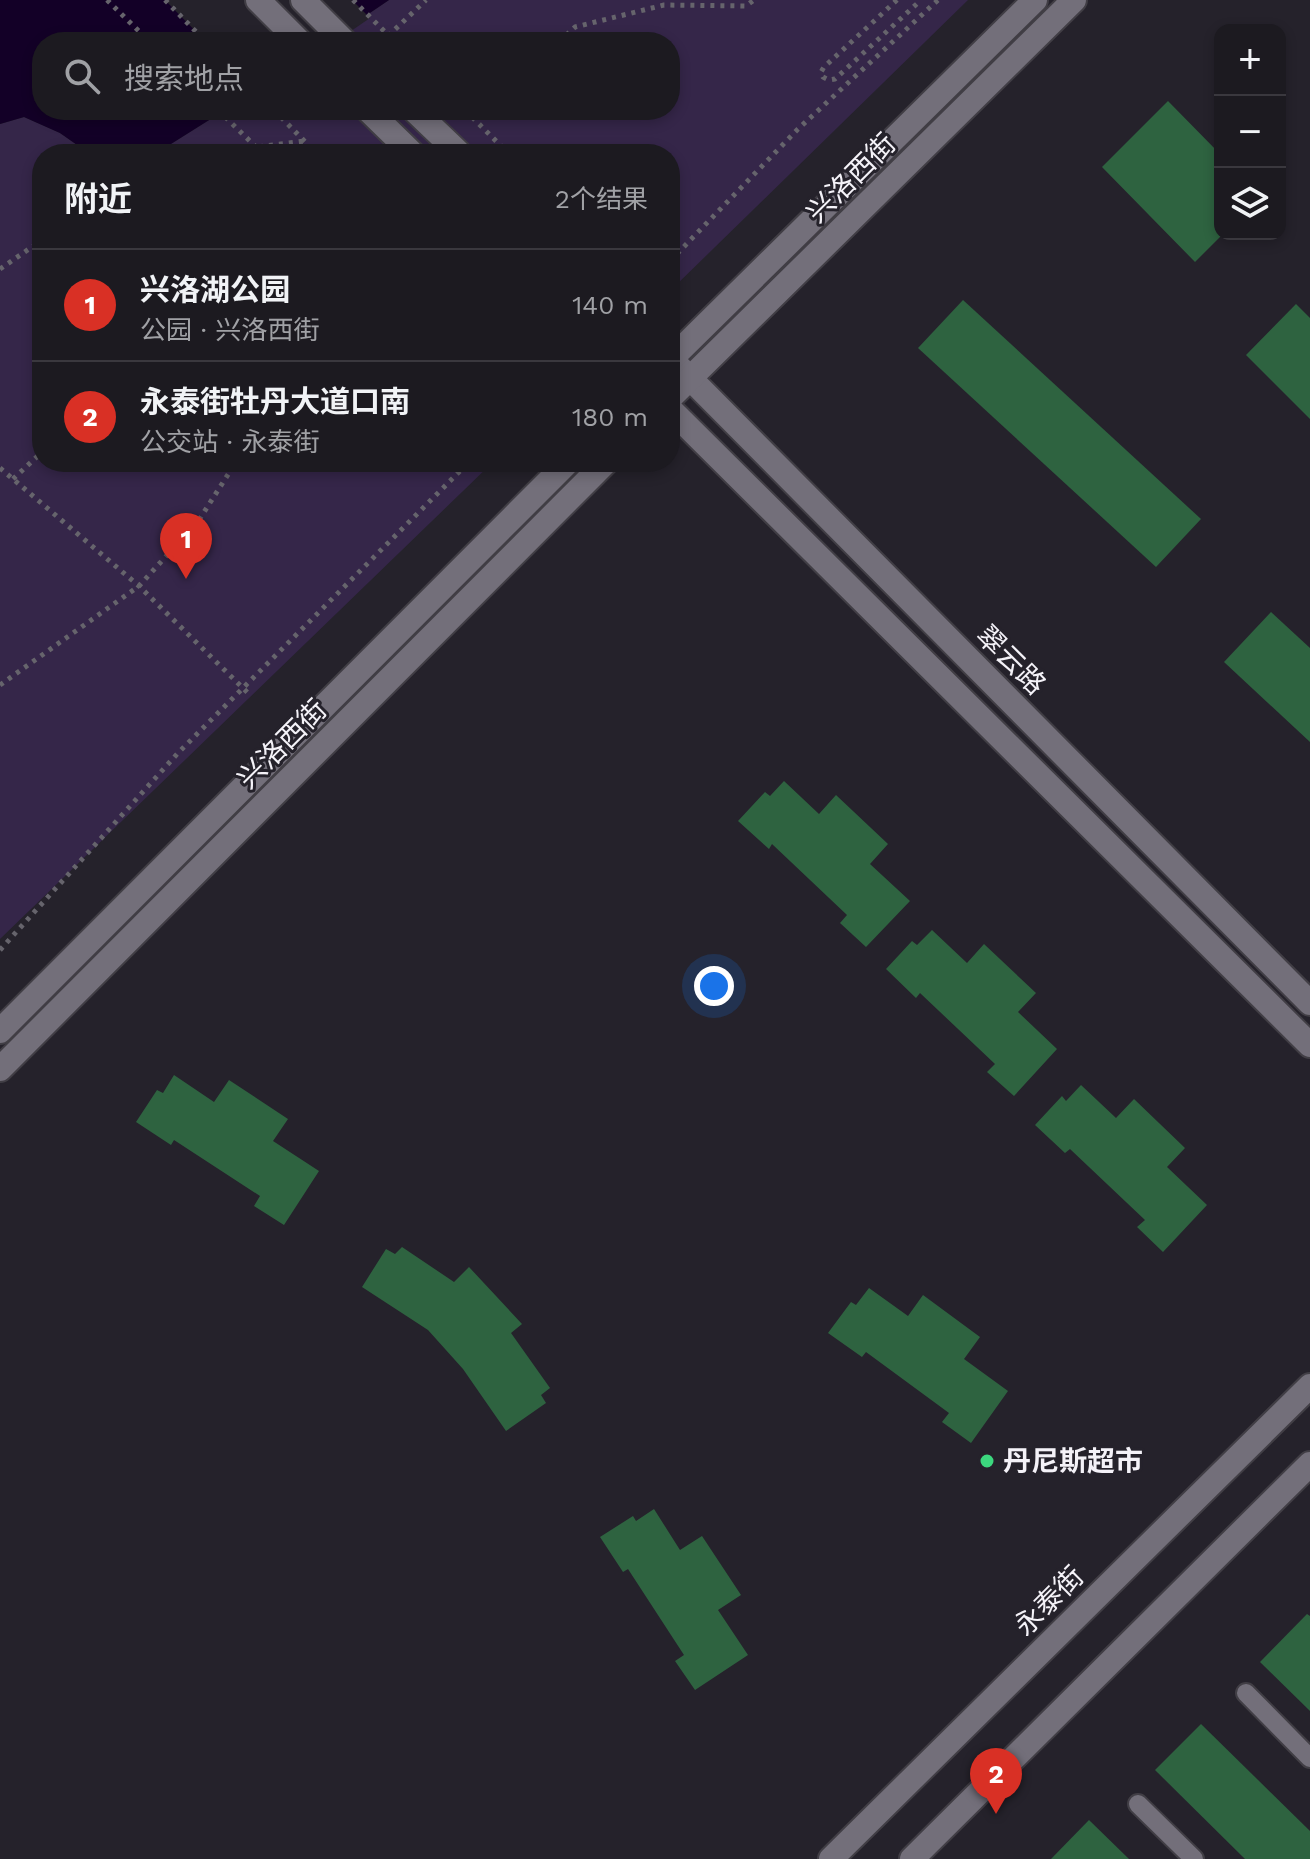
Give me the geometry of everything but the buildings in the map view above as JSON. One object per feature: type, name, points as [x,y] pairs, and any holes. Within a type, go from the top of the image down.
[{"type":"street","points":[[258,0],[290,32]]},
{"type":"street","points":[[303,0],[335,32]]},
{"type":"street","name":"兴洛西街","points":[[680,349],[1035,0]]},
{"type":"street","name":"兴洛西街","points":[[680,388],[1074,0]]},
{"type":"street","points":[[378,120],[403,144]]},
{"type":"street","points":[[424,120],[450,144]]},
{"type":"street","name":"翠云路","points":[[680,368],[1310,1003]]},
{"type":"street","points":[[680,419],[1310,1045]]},
{"type":"street","name":"兴洛西街","points":[[0,1031],[558,472]]},
{"type":"street","name":"兴洛西街","points":[[0,1069],[596,472]]},
{"type":"street","name":"永泰街","points":[[831,1859],[1310,1386]]},
{"type":"street","points":[[912,1859],[1310,1464]]},
{"type":"lane","points":[[1246,1693],[1310,1758]]},
{"type":"lane","points":[[1138,1804],[1194,1859]]},
{"type":"path","points":[[107,0],[140,32]]},
{"type":"path","points":[[165,0],[196,32]]},
{"type":"path","points":[[353,0],[384,32]]},
{"type":"path","points":[[392,32],[426,0]]},
{"type":"path","points":[[696,0],[711,5]]},
{"type":"path","points":[[570,32],[575,27],[664,5],[746,6],[754,0]]},
{"type":"path","points":[[897,0],[824,67],[821,72],[823,77],[835,79],[921,0]]},
{"type":"path","points":[[680,251],[798,129],[938,0]]},
{"type":"path","points":[[228,120],[253,144]]},
{"type":"path","points":[[284,120],[307,144]]},
{"type":"path","points":[[474,120],[499,144]]},
{"type":"path","points":[[280,144],[304,141]]},
{"type":"path","points":[[0,269],[32,247]]},
{"type":"path","points":[[13,479],[32,461]]},
{"type":"path","points":[[0,468],[139,586],[251,696]]},
{"type":"path","points":[[0,685],[139,586],[199,520],[230,472]]},
{"type":"path","points":[[0,950],[178,753],[459,472]]},
{"type":"shaded area","points":[[0,0],[389,0],[342,32],[32,32],[32,120],[209,120],[171,144],[76,144],[60,133],[24,117],[0,124]]},
{"type":"shaded area","points":[[389,0],[968,0],[680,281],[680,144],[171,144],[209,120],[680,120],[680,32],[342,32]]},
{"type":"shaded area","points":[[24,117],[60,133],[76,144],[32,144],[32,472],[483,472],[0,939],[0,124]]},
{"type":"pier","points":[[165,0],[352,0],[370,18],[350,32],[196,32]]},
{"type":"place","name":"兴洛湖公园","points":[[186,579]]},
{"type":"place","name":"丹尼斯超市","points":[[987,1461]]},
{"type":"place","name":"永泰街牡丹大道口南","points":[[996,1814]]}]
